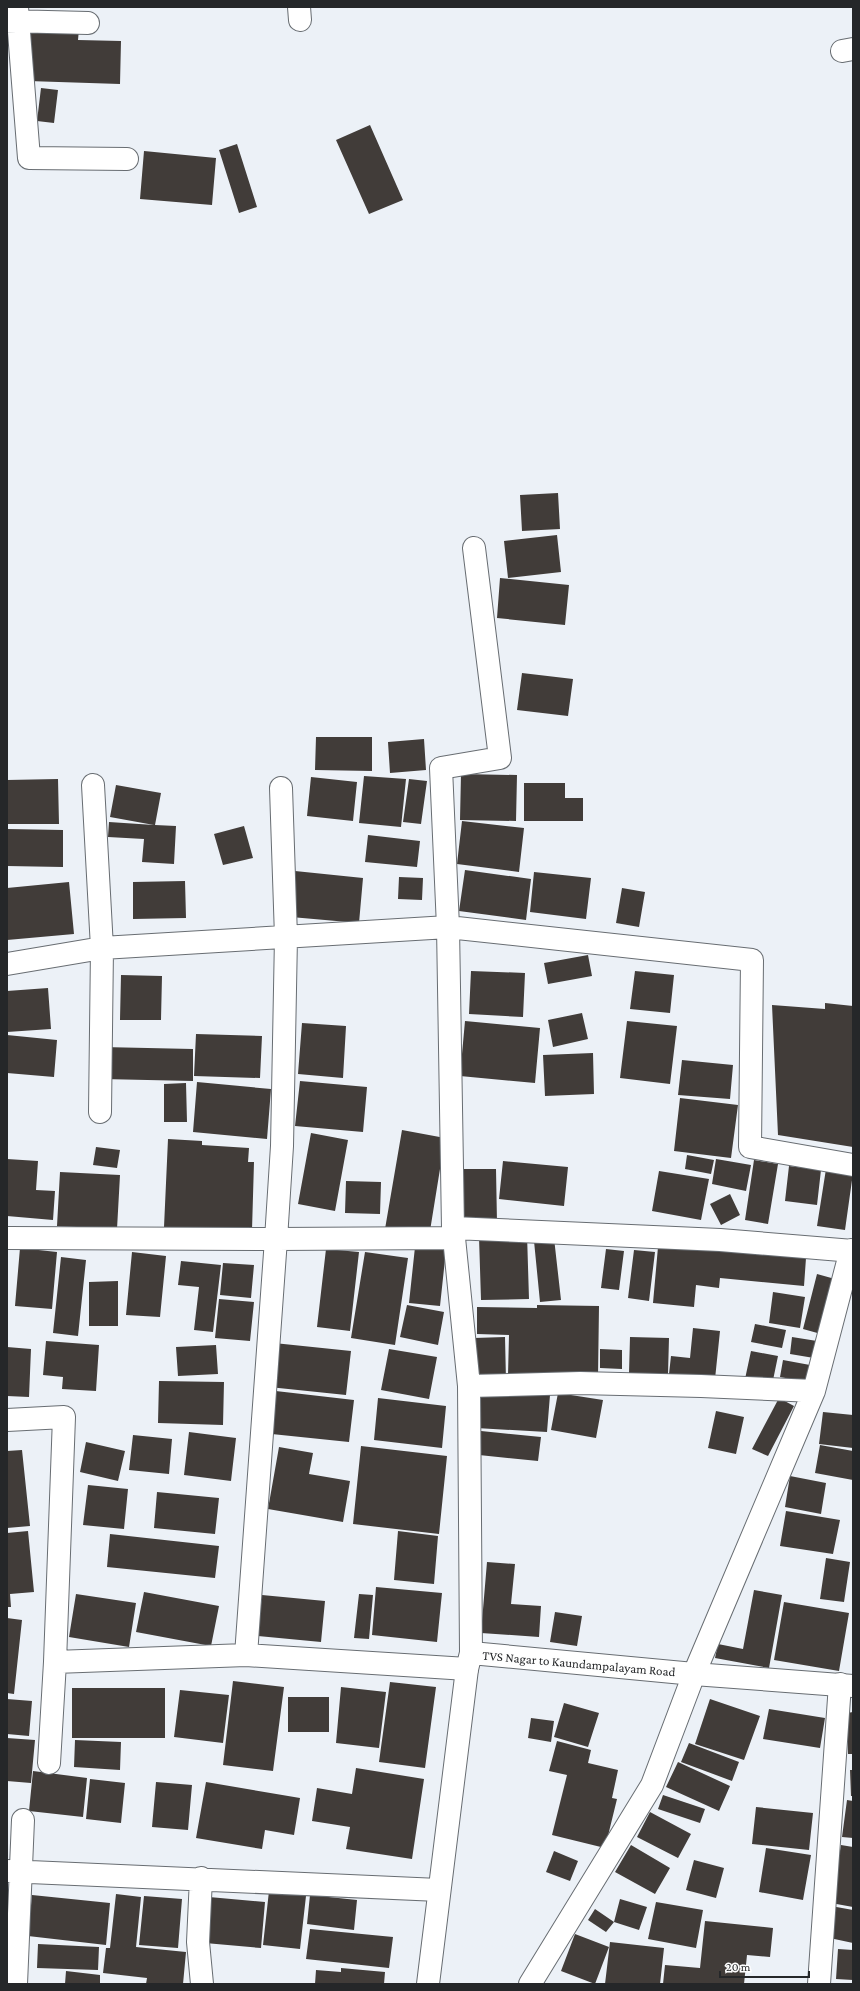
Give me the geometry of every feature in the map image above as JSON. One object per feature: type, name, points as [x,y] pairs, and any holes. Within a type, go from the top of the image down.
[{"type":"street","points":[[88,23],[14,16],[29,158],[127,159]]},
{"type":"street","points":[[55,1662],[246,1655],[469,1661],[469,1386],[453,1233],[448,927],[441,768],[500,758],[474,548]]},
{"type":"street","points":[[93,785],[102,948],[100,1112]]},
{"type":"street","points":[[246,1655],[282,1146],[286,937],[281,788]]},
{"type":"street","points":[[7,964],[102,948],[448,927],[752,960],[750,1147],[853,1165]]},
{"type":"street","points":[[7,1238],[276,1239],[453,1233],[720,1240],[852,1251],[814,1391],[694,1674],[652,1784],[530,1984]]},
{"type":"street","points":[[469,1386],[580,1383],[814,1391]]},
{"type":"street","points":[[7,1420],[64,1417],[55,1662],[49,1763]]},
{"type":"street","name":"TVS Nagar to Kaundampalayam Road","points":[[428,1984],[469,1661],[694,1674],[847,1685]]},
{"type":"street","points":[[818,1984],[847,1685]]},
{"type":"street","points":[[16,1984],[14,1870],[23,1820]]},
{"type":"street","points":[[14,1870],[440,1890]]},
{"type":"street","points":[[201,1878],[198,1942],[202,1984]]},
{"type":"building","points":[[30,27],[79,29],[78,40],[121,41],[120,84],[28,81]]},
{"type":"building","points":[[41,88],[58,90],[54,123],[37,121]]},
{"type":"building","points":[[370,125],[403,200],[369,214],[336,140]]},
{"type":"building","points":[[237,144],[257,207],[239,213],[219,150]]},
{"type":"building","points":[[144,151],[216,158],[212,205],[140,199]]},
{"type":"building","points":[[558,493],[560,529],[522,531],[520,495]]},
{"type":"building","points":[[557,535],[561,572],[508,578],[504,541]]},
{"type":"building","points":[[500,578],[569,585],[565,625],[497,618]]},
{"type":"building","points":[[522,673],[573,679],[568,716],[517,710]]},
{"type":"building","points":[[316,737],[372,737],[372,771],[315,770]]},
{"type":"building","points":[[424,739],[426,770],[390,773],[388,742]]},
{"type":"building","points":[[461,774],[517,775],[516,821],[460,820]]},
{"type":"building","points":[[364,776],[406,779],[401,827],[359,823]]},
{"type":"building","points":[[311,777],[357,782],[353,821],[307,816]]},
{"type":"building","points":[[58,779],[59,824],[7,824],[7,780]]},
{"type":"building","points":[[409,779],[427,781],[421,824],[403,822]]},
{"type":"building","points":[[524,783],[565,783],[565,798],[583,798],[583,821],[524,821]]},
{"type":"building","points":[[116,785],[161,793],[155,825],[176,826],[174,864],[142,862],[144,839],[108,837],[109,822],[154,825],[110,817]]},
{"type":"building","points":[[462,821],[524,828],[519,872],[457,864]]},
{"type":"building","points":[[244,826],[253,858],[223,865],[214,834]]},
{"type":"building","points":[[7,829],[63,830],[63,867],[7,866]]},
{"type":"building","points":[[368,835],[420,841],[417,867],[365,862]]},
{"type":"building","points":[[465,870],[531,879],[526,920],[459,911]]},
{"type":"building","points":[[295,871],[363,878],[359,923],[291,917]]},
{"type":"building","points":[[534,872],[591,878],[586,919],[530,912]]},
{"type":"building","points":[[399,877],[423,878],[422,900],[398,899]]},
{"type":"building","points":[[185,881],[186,918],[133,919],[133,882]]},
{"type":"building","points":[[69,882],[74,934],[7,940],[7,888]]},
{"type":"building","points":[[622,888],[645,892],[639,927],[616,923]]},
{"type":"building","points":[[588,955],[592,976],[548,984],[544,963]]},
{"type":"building","points":[[471,971],[525,973],[523,1017],[469,1014]]},
{"type":"building","points":[[635,971],[674,975],[670,1013],[630,1009]]},
{"type":"building","points":[[121,975],[162,976],[161,1020],[120,1020]]},
{"type":"building","points":[[48,988],[51,1029],[7,1032],[7,991]]},
{"type":"building","points":[[825,1003],[853,1006],[853,1147],[778,1135],[772,1005],[825,1009]]},
{"type":"building","points":[[582,1013],[588,1039],[553,1047],[548,1020]]},
{"type":"building","points":[[465,1021],[540,1028],[535,1083],[460,1076]]},
{"type":"building","points":[[627,1021],[677,1026],[670,1084],[620,1078]]},
{"type":"building","points":[[302,1023],[346,1026],[343,1078],[298,1074]]},
{"type":"building","points":[[196,1034],[262,1036],[260,1078],[194,1076]]},
{"type":"building","points":[[7,1035],[57,1040],[54,1077],[7,1073]]},
{"type":"building","points":[[102,1047],[193,1049],[193,1081],[102,1079]]},
{"type":"building","points":[[593,1053],[594,1094],[545,1096],[543,1055]]},
{"type":"building","points":[[682,1060],[733,1065],[730,1099],[678,1095]]},
{"type":"building","points":[[300,1081],[367,1087],[363,1132],[295,1126]]},
{"type":"building","points":[[197,1082],[271,1089],[267,1139],[193,1132]]},
{"type":"building","points":[[186,1083],[187,1122],[164,1122],[164,1084]]},
{"type":"building","points":[[680,1098],[738,1105],[731,1158],[674,1151]]},
{"type":"building","points":[[402,1130],[445,1138],[429,1237],[385,1229]]},
{"type":"building","points":[[311,1133],[348,1140],[335,1211],[298,1204]]},
{"type":"building","points":[[168,1139],[202,1141],[202,1145],[249,1148],[248,1162],[254,1162],[252,1230],[164,1227]]},
{"type":"building","points":[[96,1147],[120,1150],[117,1168],[93,1165]]},
{"type":"building","points":[[687,1155],[714,1160],[711,1174],[685,1169]]},
{"type":"building","points":[[7,1159],[38,1161],[36,1190],[55,1191],[53,1220],[7,1216]]},
{"type":"building","points":[[716,1159],[751,1165],[746,1191],[712,1184]]},
{"type":"building","points":[[754,1160],[778,1164],[768,1224],[745,1220]]},
{"type":"building","points":[[503,1161],[568,1167],[564,1206],[499,1199]]},
{"type":"building","points":[[789,1166],[821,1170],[817,1205],[785,1201]]},
{"type":"building","points":[[460,1169],[496,1169],[497,1223],[461,1224]]},
{"type":"building","points":[[826,1169],[853,1173],[845,1230],[817,1226]]},
{"type":"building","points":[[659,1171],[709,1179],[701,1220],[652,1211]]},
{"type":"building","points":[[60,1172],[120,1175],[117,1229],[57,1226]]},
{"type":"building","points":[[346,1181],[381,1182],[380,1214],[345,1213]]},
{"type":"building","points":[[730,1194],[740,1215],[721,1225],[710,1204]]},
{"type":"building","points":[[527,1234],[529,1299],[481,1300],[479,1237]]},
{"type":"building","points":[[554,1238],[561,1300],[540,1302],[534,1241]]},
{"type":"building","points":[[415,1247],[446,1250],[440,1306],[409,1303]]},
{"type":"building","points":[[658,1247],[694,1250],[694,1248],[806,1258],[804,1286],[720,1278],[719,1288],[696,1285],[694,1307],[653,1303]]},
{"type":"building","points":[[20,1248],[57,1252],[52,1309],[15,1306]]},
{"type":"building","points":[[326,1249],[359,1252],[350,1331],[317,1327]]},
{"type":"building","points":[[606,1249],[624,1251],[619,1290],[601,1288]]},
{"type":"building","points":[[634,1250],[655,1252],[649,1301],[628,1298]]},
{"type":"building","points":[[132,1252],[166,1256],[160,1317],[126,1315]]},
{"type":"building","points":[[365,1252],[408,1258],[395,1345],[351,1338]]},
{"type":"building","points":[[61,1257],[86,1260],[78,1336],[53,1333]]},
{"type":"building","points":[[181,1261],[221,1265],[213,1332],[194,1330],[199,1287],[178,1285]]},
{"type":"building","points":[[223,1263],[254,1265],[251,1298],[220,1295]]},
{"type":"building","points":[[817,1274],[835,1279],[821,1334],[803,1329]]},
{"type":"building","points":[[118,1281],[118,1326],[89,1326],[89,1282]]},
{"type":"building","points":[[773,1292],[805,1297],[800,1328],[769,1323]]},
{"type":"building","points":[[219,1299],[254,1302],[250,1341],[215,1338]]},
{"type":"building","points":[[407,1305],[444,1312],[438,1345],[400,1337]]},
{"type":"building","points":[[537,1305],[599,1306],[598,1377],[508,1375],[509,1335],[477,1334],[477,1307],[537,1308]]},
{"type":"building","points":[[755,1324],[786,1330],[782,1348],[751,1342]]},
{"type":"building","points":[[693,1328],[720,1331],[715,1379],[669,1374],[671,1356],[690,1358]]},
{"type":"building","points":[[505,1337],[506,1381],[474,1381],[474,1338]]},
{"type":"building","points":[[630,1337],[669,1338],[668,1374],[629,1373]]},
{"type":"building","points":[[792,1337],[817,1341],[814,1358],[790,1354]]},
{"type":"building","points":[[46,1341],[99,1345],[96,1391],[62,1389],[63,1377],[43,1375]]},
{"type":"building","points":[[274,1343],[351,1351],[346,1395],[269,1387]]},
{"type":"building","points":[[216,1345],[218,1374],[178,1376],[176,1347]]},
{"type":"building","points":[[7,1347],[31,1349],[29,1397],[7,1396]]},
{"type":"building","points":[[389,1349],[437,1357],[429,1399],[381,1390]]},
{"type":"building","points":[[600,1349],[622,1350],[622,1369],[600,1368]]},
{"type":"building","points":[[751,1351],[778,1356],[772,1385],[745,1379]]},
{"type":"building","points":[[783,1360],[810,1365],[807,1382],[780,1377]]},
{"type":"building","points":[[159,1381],[224,1382],[223,1425],[158,1423]]},
{"type":"building","points":[[267,1390],[354,1400],[349,1442],[262,1433]]},
{"type":"building","points":[[478,1390],[550,1395],[547,1432],[476,1428]]},
{"type":"building","points":[[558,1393],[603,1400],[596,1438],[551,1430]]},
{"type":"building","points":[[378,1398],[446,1406],[442,1448],[374,1440]]},
{"type":"building","points":[[779,1398],[794,1406],[768,1456],[752,1449]]},
{"type":"building","points":[[716,1411],[744,1417],[736,1454],[708,1448]]},
{"type":"building","points":[[823,1412],[853,1415],[853,1448],[819,1444]]},
{"type":"building","points":[[481,1431],[541,1437],[538,1461],[479,1455]]},
{"type":"building","points":[[189,1432],[236,1438],[231,1481],[184,1475]]},
{"type":"building","points":[[133,1435],[172,1439],[169,1474],[129,1470]]},
{"type":"building","points":[[86,1442],[125,1451],[118,1481],[80,1472]]},
{"type":"building","points":[[820,1445],[853,1451],[853,1480],[815,1473]]},
{"type":"building","points":[[361,1446],[447,1456],[439,1534],[353,1524]]},
{"type":"building","points":[[279,1447],[313,1453],[309,1474],[350,1481],[343,1522],[268,1509]]},
{"type":"building","points":[[22,1450],[30,1526],[7,1528],[7,1451]]},
{"type":"building","points":[[790,1476],[826,1483],[821,1514],[785,1507]]},
{"type":"building","points":[[88,1485],[128,1489],[124,1529],[83,1525]]},
{"type":"building","points":[[157,1492],[219,1498],[215,1534],[154,1528]]},
{"type":"building","points":[[786,1511],[840,1520],[833,1554],[780,1546]]},
{"type":"building","points":[[28,1531],[34,1592],[10,1594],[11,1607],[7,1607],[7,1533]]},
{"type":"building","points":[[398,1531],[438,1536],[434,1584],[394,1580]]},
{"type":"building","points":[[110,1534],[219,1546],[215,1578],[107,1567]]},
{"type":"building","points":[[826,1558],[850,1562],[844,1602],[820,1599]]},
{"type":"building","points":[[487,1562],[515,1564],[511,1604],[541,1606],[539,1637],[481,1633]]},
{"type":"building","points":[[376,1587],[442,1593],[437,1642],[372,1635]]},
{"type":"building","points":[[754,1590],[782,1595],[769,1668],[715,1658],[718,1644],[743,1649]]},
{"type":"building","points":[[144,1592],[219,1606],[211,1646],[136,1632]]},
{"type":"building","points":[[76,1594],[136,1603],[129,1647],[69,1637]]},
{"type":"building","points":[[359,1594],[373,1595],[369,1639],[354,1638]]},
{"type":"building","points":[[262,1595],[325,1601],[321,1642],[258,1636]]},
{"type":"building","points":[[784,1602],[849,1613],[839,1671],[774,1660]]},
{"type":"building","points":[[555,1612],[582,1616],[577,1646],[550,1642]]},
{"type":"building","points":[[7,1618],[22,1620],[14,1694],[7,1693]]},
{"type":"building","points":[[233,1681],[284,1687],[273,1771],[223,1765]]},
{"type":"building","points":[[390,1682],[436,1687],[425,1768],[379,1762]]},
{"type":"building","points":[[341,1687],[386,1692],[379,1748],[336,1743]]},
{"type":"building","points":[[72,1688],[165,1688],[165,1738],[72,1738]]},
{"type":"building","points":[[180,1690],[229,1695],[223,1743],[174,1737]]},
{"type":"building","points":[[288,1697],[329,1697],[329,1732],[288,1732]]},
{"type":"building","points":[[7,1699],[32,1701],[29,1736],[7,1734]]},
{"type":"building","points":[[710,1699],[760,1716],[744,1760],[695,1744]]},
{"type":"building","points":[[564,1703],[599,1713],[588,1747],[554,1737]]},
{"type":"building","points":[[769,1709],[825,1718],[820,1748],[763,1739]]},
{"type":"building","points":[[853,1712],[853,1754],[848,1754],[847,1713]]},
{"type":"building","points":[[531,1718],[554,1721],[551,1742],[528,1738]]},
{"type":"building","points":[[7,1738],[35,1740],[31,1783],[7,1781]]},
{"type":"building","points":[[75,1740],[121,1742],[120,1770],[74,1767]]},
{"type":"building","points":[[557,1741],[591,1750],[588,1763],[618,1770],[612,1798],[617,1799],[605,1848],[552,1835],[567,1775],[549,1771]]},
{"type":"building","points":[[689,1743],[739,1762],[732,1781],[681,1762]]},
{"type":"building","points":[[678,1762],[730,1786],[719,1811],[666,1787]]},
{"type":"building","points":[[356,1768],[424,1779],[412,1859],[346,1849],[350,1827],[312,1821],[317,1788],[352,1794]]},
{"type":"building","points":[[850,1770],[853,1770],[853,1796],[851,1796]]},
{"type":"building","points":[[33,1771],[87,1778],[83,1817],[29,1811]]},
{"type":"building","points":[[90,1779],[125,1783],[121,1823],[86,1819]]},
{"type":"building","points":[[156,1782],[192,1785],[188,1830],[152,1827]]},
{"type":"building","points":[[206,1782],[300,1798],[294,1835],[265,1830],[262,1849],[196,1838]]},
{"type":"building","points":[[663,1795],[705,1809],[700,1823],[658,1809]]},
{"type":"building","points":[[847,1800],[853,1801],[853,1838],[842,1837]]},
{"type":"building","points":[[756,1807],[813,1813],[809,1850],[752,1844]]},
{"type":"building","points":[[650,1812],[691,1834],[678,1858],[637,1837]]},
{"type":"building","points":[[631,1845],[670,1868],[655,1894],[615,1872]]},
{"type":"building","points":[[841,1845],[853,1847],[853,1907],[831,1903]]},
{"type":"building","points":[[766,1848],[811,1855],[803,1900],[759,1892]]},
{"type":"building","points":[[554,1851],[578,1861],[570,1881],[546,1872]]},
{"type":"building","points":[[694,1860],[724,1868],[716,1898],[686,1890]]},
{"type":"building","points":[[269,1891],[306,1896],[300,1949],[263,1945]]},
{"type":"building","points":[[116,1894],[141,1897],[136,1947],[186,1952],[183,1984],[146,1984],[147,1978],[103,1973],[106,1948],[110,1948]]},
{"type":"building","points":[[32,1895],[110,1903],[106,1945],[28,1936]]},
{"type":"building","points":[[310,1895],[357,1900],[354,1930],[307,1924]]},
{"type":"building","points":[[144,1896],[182,1899],[178,1948],[139,1945]]},
{"type":"building","points":[[209,1897],[265,1902],[261,1948],[205,1943]]},
{"type":"building","points":[[620,1899],[647,1907],[639,1930],[614,1922]]},
{"type":"building","points":[[656,1902],[703,1910],[696,1948],[648,1939]]},
{"type":"building","points":[[831,1906],[853,1910],[853,1943],[825,1937]]},
{"type":"building","points":[[595,1909],[614,1922],[606,1932],[588,1920]]},
{"type":"building","points":[[705,1921],[773,1928],[770,1957],[747,1955],[744,1984],[663,1984],[665,1965],[700,1968]]},
{"type":"building","points":[[310,1929],[393,1937],[389,1968],[306,1959]]},
{"type":"building","points":[[575,1934],[609,1947],[595,1984],[561,1971]]},
{"type":"building","points":[[610,1942],[664,1948],[660,1984],[605,1984]]},
{"type":"building","points":[[38,1944],[99,1947],[98,1970],[37,1968]]},
{"type":"building","points":[[838,1949],[853,1950],[853,1980],[836,1979]]},
{"type":"building","points":[[341,1968],[385,1972],[384,1984],[315,1984],[316,1970],[341,1972]]},
{"type":"building","points":[[66,1971],[100,1975],[100,1984],[65,1984]]}]
